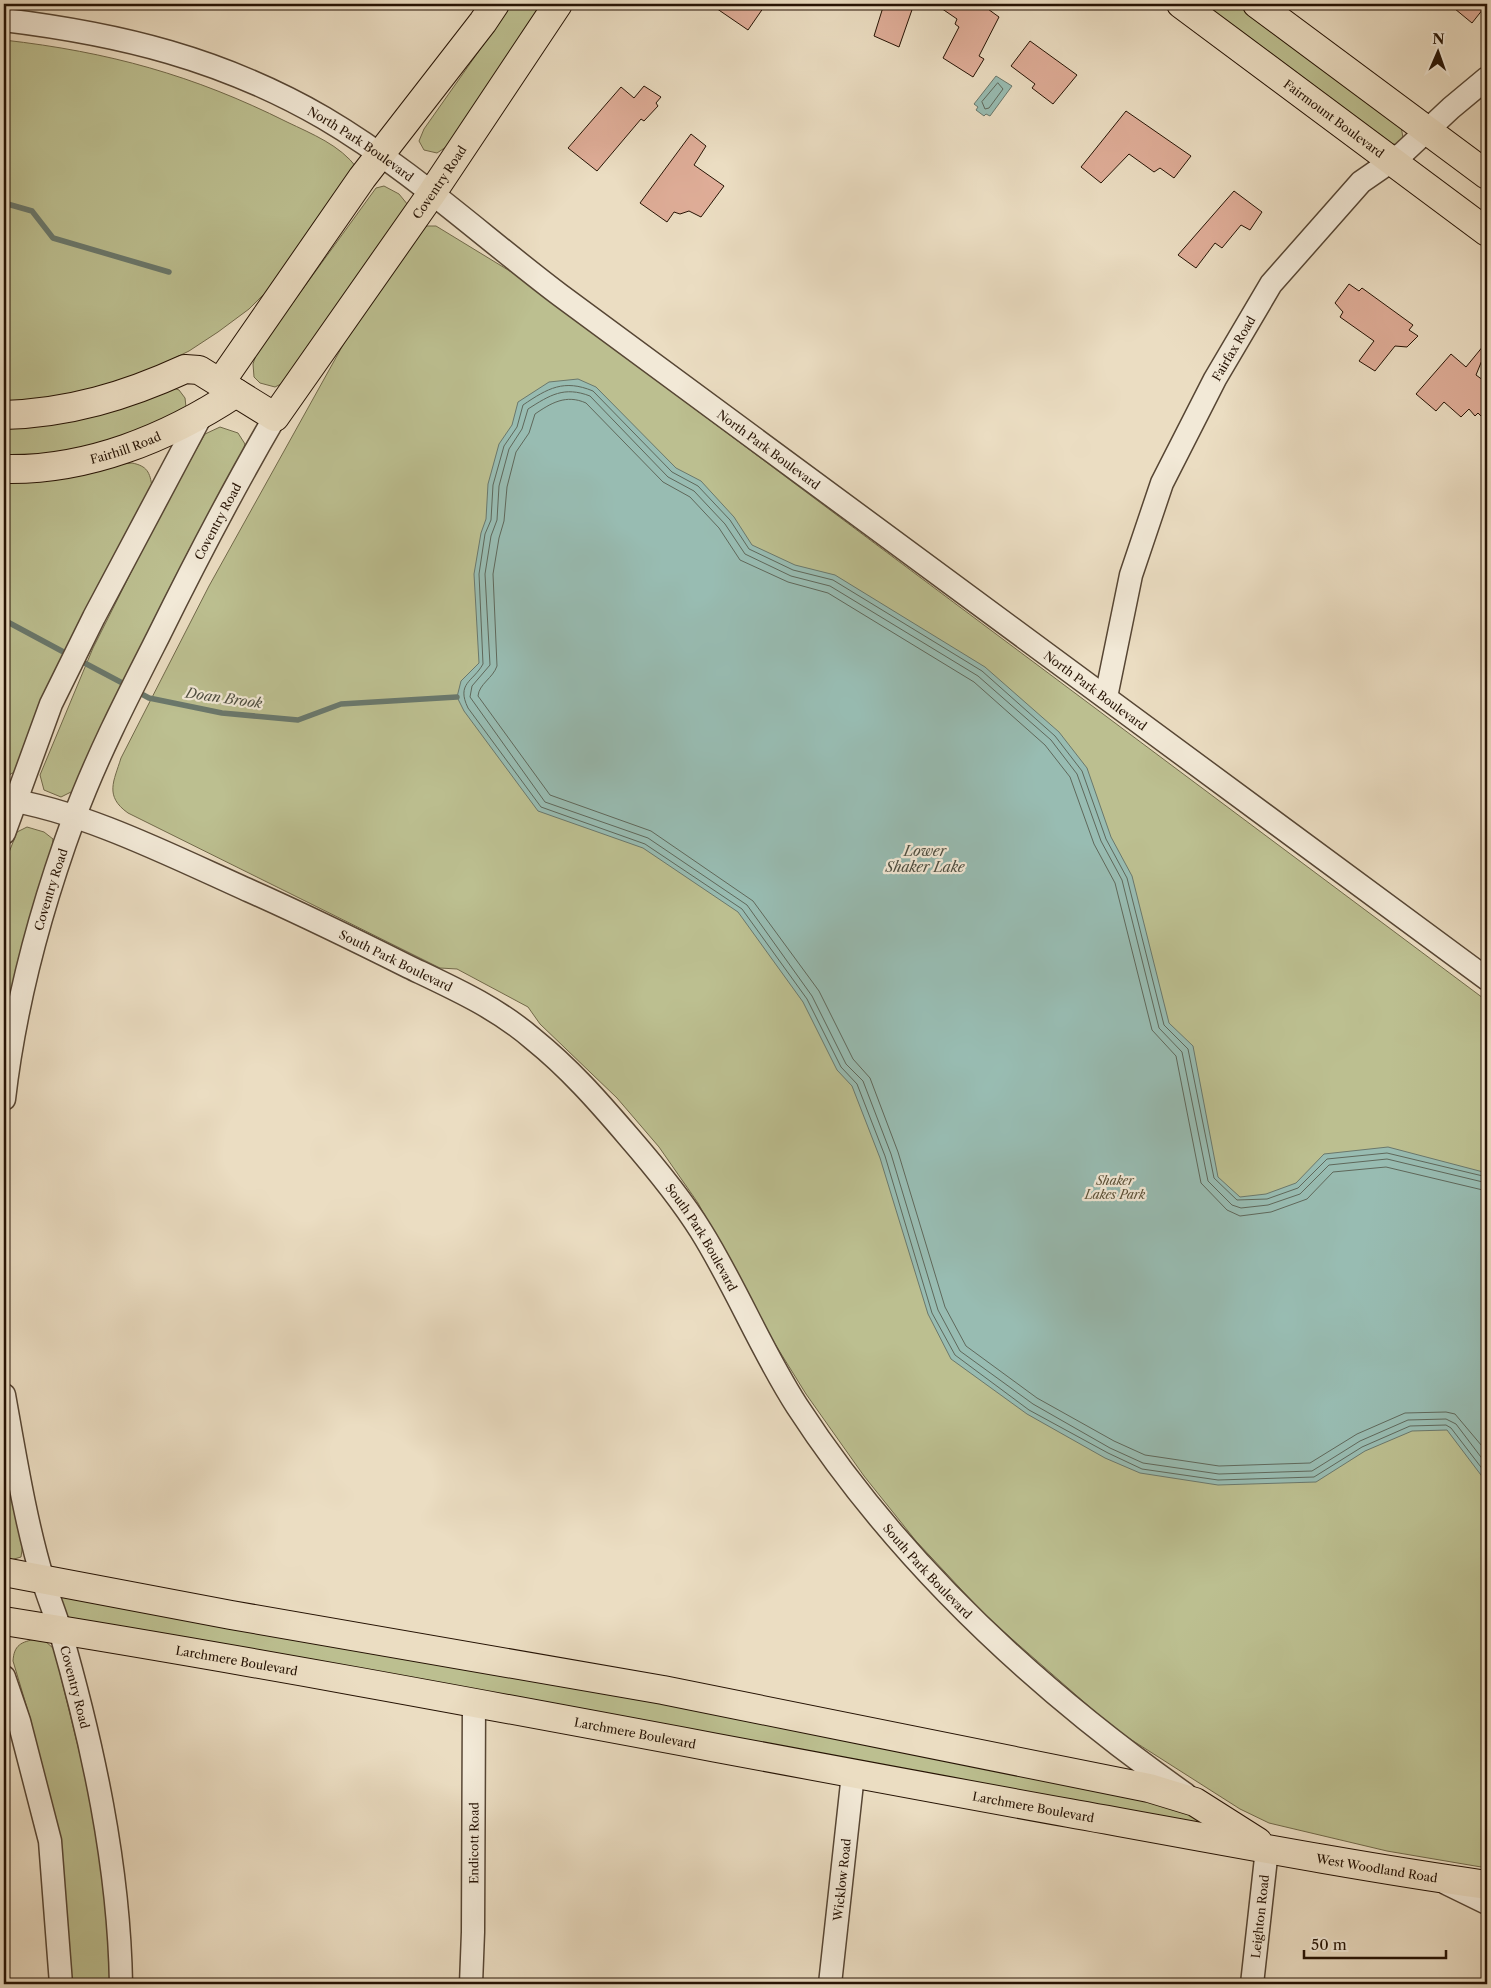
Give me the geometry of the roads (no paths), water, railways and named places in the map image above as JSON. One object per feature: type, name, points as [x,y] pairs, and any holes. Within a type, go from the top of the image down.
[{"type":"main road","points":[[228,388],[283,290],[362,178],[495,4]]},
{"type":"main road","name":"Coventry Road","points":[[276,417],[432,193],[558,4]]},
{"type":"main road","name":"Fairmount Boulevard","points":[[1181,4],[1487,232]]},
{"type":"main road","points":[[1256,4],[1487,175]]},
{"type":"main road","points":[[4,415],[41,414],[83,406],[185,369],[199,370],[276,417]]},
{"type":"main road","name":"Fairhill Road","points":[[4,468],[45,467],[133,447],[199,418],[228,388]]},
{"type":"main road","points":[[4,1572],[231,1615],[663,1690],[1149,1788],[1195,1802]]},
{"type":"main road","name":"Larchmere Boulevard","points":[[4,1621],[474,1701],[853,1774],[1267,1848]]},
{"type":"main road","points":[[1042,1808],[1046,1768]]},
{"type":"main road","name":"South Park Boulevard","points":[[1195,1802],[1267,1848]]},
{"type":"main road","name":"West Woodland Road","points":[[1267,1848],[1487,1885]]},
{"type":"street","name":"North Park Boulevard","points":[[4,20],[98,33],[179,53],[233,73],[323,118],[432,193],[560,295],[1487,979]]},
{"type":"street","name":"Fairfax Road","points":[[1106,697],[1134,566],[1162,483],[1215,379],[1271,284],[1362,182],[1427,131],[1487,78]]},
{"type":"street","name":"Coventry Road","points":[[4,1099],[18,1015],[33,949],[74,817],[117,719],[205,543],[276,417]]},
{"type":"street","points":[[4,833],[9,800],[51,704],[94,617],[199,418]]},
{"type":"street","name":"South Park Boulevard","points":[[9,800],[74,817],[172,856],[370,948],[486,1005],[531,1036],[584,1084],[664,1178],[701,1231],[796,1404],[858,1493],[942,1587],[1039,1681],[1118,1747],[1195,1802]]},
{"type":"street","name":"Coventry Road","points":[[4,1395],[43,1580],[60,1630],[91,1750],[107,1834],[120,1932],[121,1984]]},
{"type":"street","points":[[4,1677],[19,1721],[50,1841],[61,1984]]},
{"type":"street","name":"Endicott Road","points":[[471,1984],[474,1932],[474,1701]]},
{"type":"street","name":"Wicklow Road","points":[[830,1984],[853,1774]]},
{"type":"street","name":"Leighton Road","points":[[1252,1984],[1267,1848]]},
{"type":"street","points":[[1437,1878],[1487,1903]]},
{"type":"water","points":[[996,76],[1012,86],[990,116],[986,114],[984,116],[976,110],[978,107],[974,104]]},
{"type":"water","name":"Lower Shaker Lake","points":[[578,379],[596,387],[676,468],[701,481],[734,517],[752,545],[795,565],[835,575],[985,667],[1059,732],[1087,768],[1111,837],[1132,876],[1169,1023],[1193,1046],[1218,1177],[1240,1197],[1266,1194],[1296,1183],[1324,1154],[1388,1147],[1487,1173],[1487,1483],[1447,1430],[1412,1431],[1365,1451],[1316,1482],[1218,1485],[1140,1473],[1105,1458],[1027,1414],[951,1359],[928,1314],[880,1158],[852,1086],[837,1070],[803,1002],[738,912],[643,848],[538,811],[464,711],[457,697],[461,681],[479,663],[474,574],[481,533],[486,519],[488,484],[499,444],[512,425],[518,402],[549,382]]},
{"type":"waterway","points":[[4,203],[32,211],[53,238],[169,272]]},
{"type":"waterway","name":"Doan Brook","points":[[4,620],[71,656]]},
{"type":"waterway","name":"Doan Brook","points":[[79,660],[128,686]]},
{"type":"waterway","name":"Doan Brook","points":[[136,691],[149,698],[222,713],[298,720],[341,704],[457,697]]},
{"type":"park label","name":"Shaker Lakes Park","points":[[1115,1187]]}]
